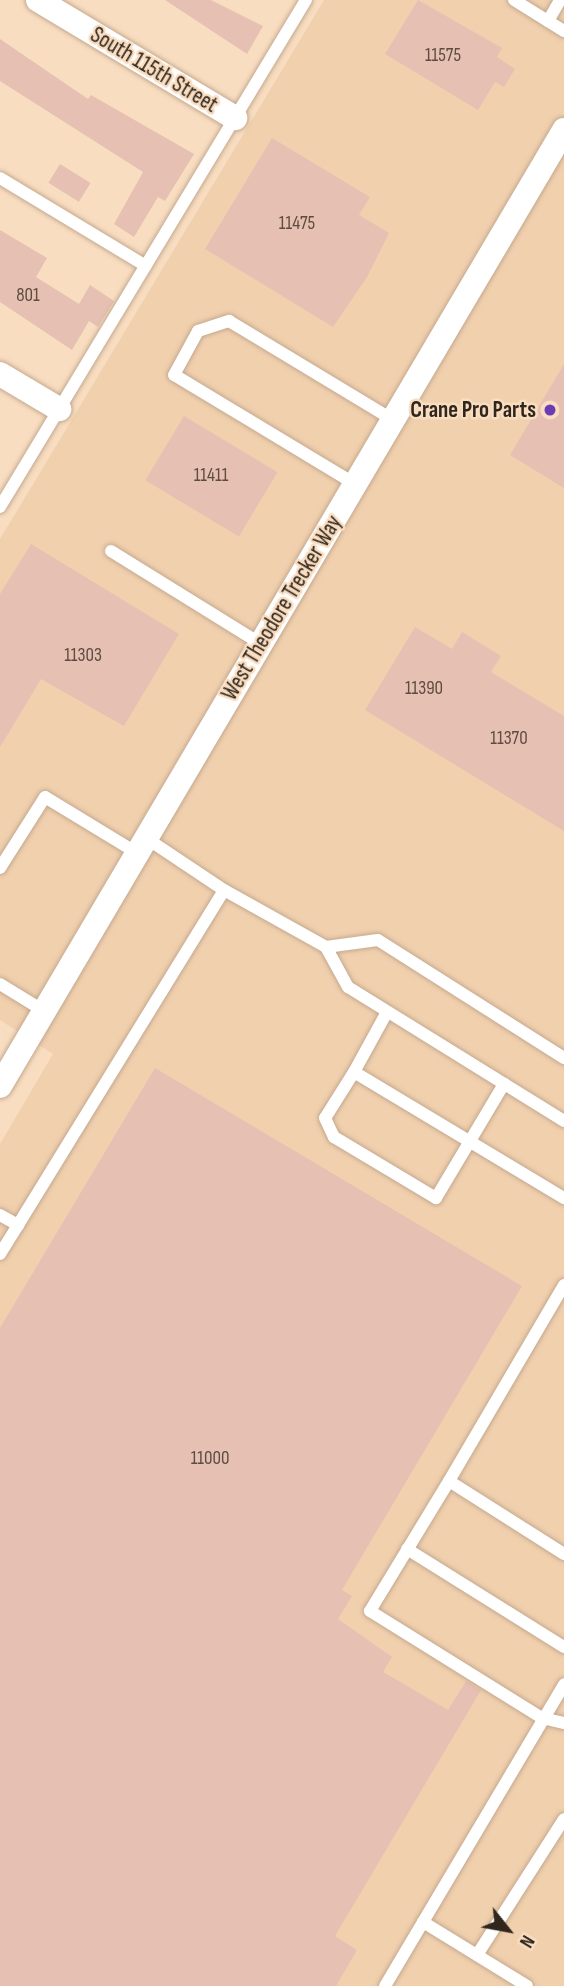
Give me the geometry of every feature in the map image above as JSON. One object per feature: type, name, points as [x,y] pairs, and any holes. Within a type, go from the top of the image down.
[{"type":"street","name":"South 115th Street","points":[[38,0],[235,118]]},
{"type":"street","name":"West Theodore Trecker Way","points":[[0,1086],[564,130]]},
{"type":"street","points":[[0,374],[59,409]]},
{"type":"lane","points":[[0,507],[306,0]]},
{"type":"lane","points":[[514,0],[564,31]]},
{"type":"lane","points":[[548,21],[560,0]]},
{"type":"lane","points":[[0,178],[146,265]]},
{"type":"lane","points":[[355,484],[174,375],[198,331],[229,321],[393,420]]},
{"type":"lane","points":[[111,551],[261,644]]},
{"type":"lane","points":[[0,868],[45,797],[142,845],[326,947],[348,987],[564,1121]]},
{"type":"lane","points":[[0,1254],[224,890]]},
{"type":"lane","points":[[326,947],[378,940],[564,1058]]},
{"type":"lane","points":[[0,984],[44,1011]]},
{"type":"lane","points":[[387,1013],[326,1118],[334,1137],[436,1198],[504,1084]]},
{"type":"lane","points":[[354,1072],[564,1198]]},
{"type":"lane","points":[[0,1214],[18,1225]]},
{"type":"lane","points":[[564,1285],[370,1611],[542,1718],[564,1723]]},
{"type":"lane","points":[[449,1481],[564,1554]]},
{"type":"lane","points":[[407,1549],[564,1647]]},
{"type":"lane","points":[[385,1986],[564,1684]]},
{"type":"lane","points":[[477,1955],[564,1819]]},
{"type":"lane","points":[[423,1922],[527,1986]]},
{"type":"shaded area","points":[[324,0],[564,0],[564,1986],[0,1986],[0,1144],[53,1054],[0,1020],[0,539]]},
{"type":"building","points":[[165,0],[211,0],[263,26],[247,54]]},
{"type":"building","points":[[418,0],[502,48],[497,57],[515,69],[504,87],[495,82],[478,110],[385,54]]},
{"type":"building","points":[[0,39],[88,99],[91,95],[194,154],[165,201],[158,197],[134,237],[114,224],[143,172],[0,81]]},
{"type":"building","points":[[272,138],[370,197],[359,215],[389,233],[367,277],[333,327],[205,249]]},
{"type":"building","points":[[60,164],[91,183],[79,202],[48,183]]},
{"type":"building","points":[[0,230],[47,258],[36,277],[79,304],[90,285],[114,301],[98,327],[89,321],[72,350],[0,302]]},
{"type":"building","name":"Crane Pro Parts","points":[[564,364],[564,488],[510,455]]},
{"type":"building","points":[[184,416],[277,472],[239,536],[145,480]]},
{"type":"building","points":[[31,544],[179,634],[124,726],[41,679],[0,747],[0,594]]},
{"type":"building","points":[[415,627],[452,649],[462,632],[501,656],[491,672],[564,716],[564,831],[365,710]]},
{"type":"building","points":[[155,1068],[522,1286],[342,1590],[352,1596],[338,1619],[392,1657],[383,1672],[448,1710],[466,1681],[481,1690],[335,1936],[357,1950],[336,1986],[0,1986],[0,1328]]},
{"type":"place","name":"Crane Pro Parts","points":[[550,410]]}]
